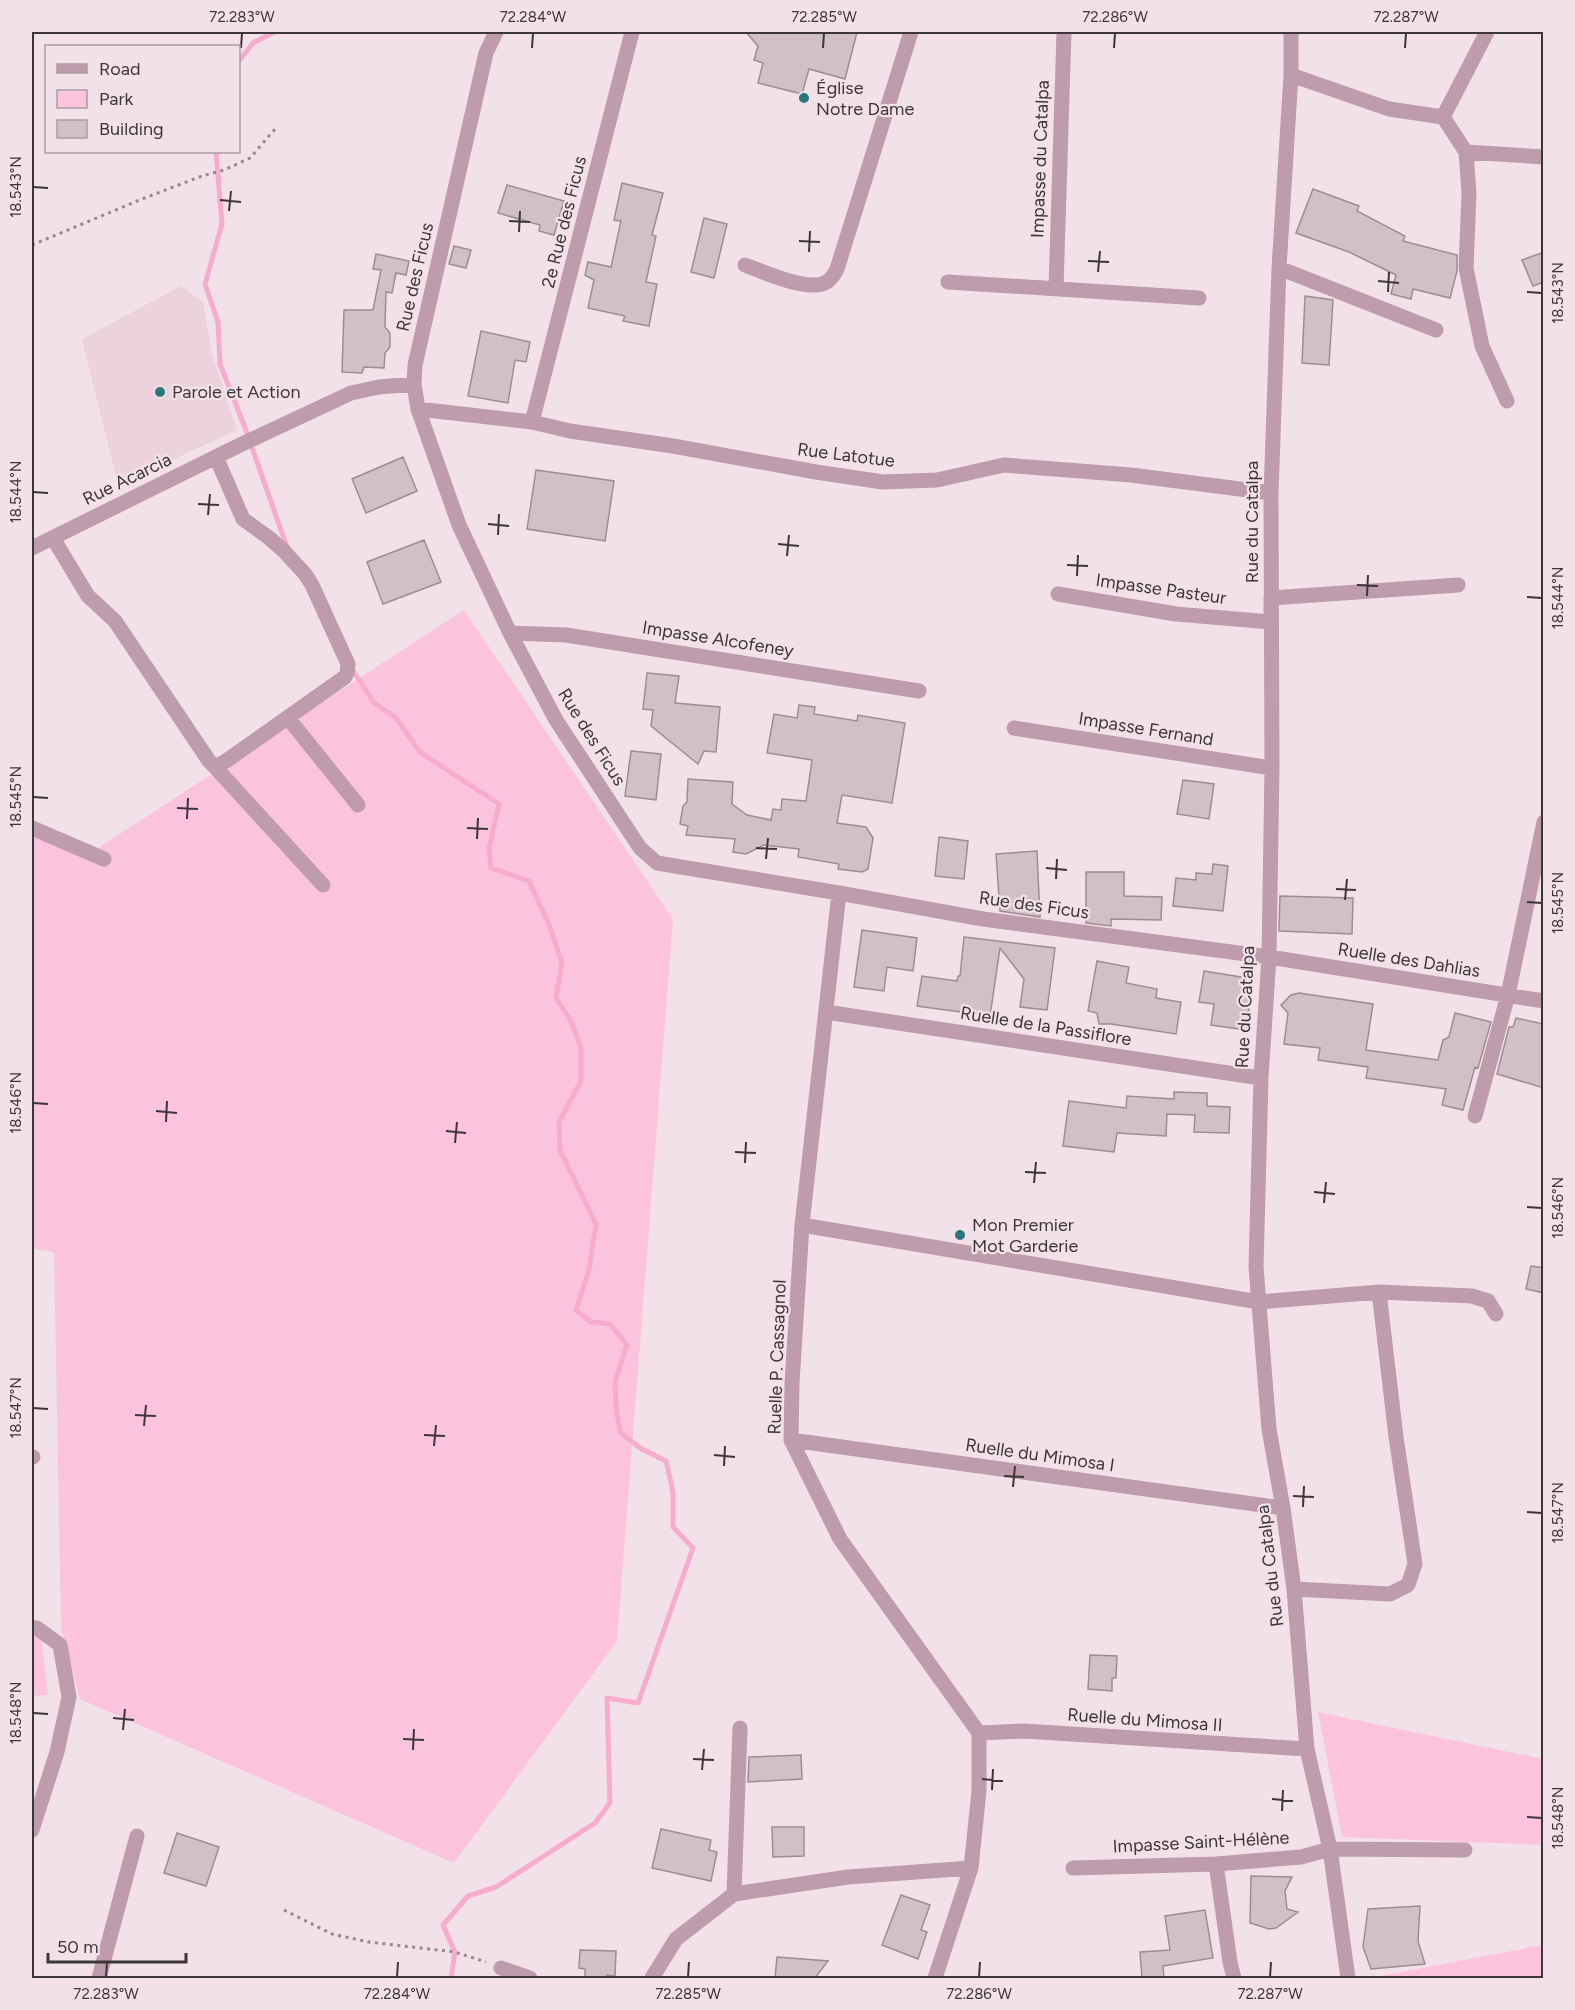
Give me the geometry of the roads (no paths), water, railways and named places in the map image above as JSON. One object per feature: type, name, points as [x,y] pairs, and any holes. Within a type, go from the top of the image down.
[{"type":"street","name":"Rue des Ficus","points":[[496,32],[486,53],[415,365],[414,384],[418,409],[459,525],[510,633],[556,720],[640,848],[657,863],[839,892],[983,919],[1269,957]]},
{"type":"street","name":"2e Rue des Ficus","points":[[532,422],[632,32]]},
{"type":"street","points":[[745,265],[806,286],[829,281],[837,269],[910,32]]},
{"type":"street","name":"Impasse du Catalpa","points":[[1056,288],[1064,32]]},
{"type":"street","name":"Rue du Catalpa","points":[[1271,598],[1271,493],[1279,268],[1291,75],[1291,32]]},
{"type":"street","points":[[1443,117],[1487,32]]},
{"type":"street","points":[[1291,75],[1389,109],[1443,117],[1466,152],[1469,193],[1466,268],[1482,346],[1507,401]]},
{"type":"street","points":[[1466,152],[1544,157]]},
{"type":"street","points":[[1279,268],[1436,330]]},
{"type":"street","points":[[948,282],[1198,298]]},
{"type":"street","name":"Rue Acarcia","points":[[32,548],[351,393],[379,387],[414,384]]},
{"type":"street","name":"Rue Latotue","points":[[418,409],[532,422],[570,431],[673,446],[883,483],[937,480],[1004,465],[1131,475],[1271,493]]},
{"type":"street","points":[[215,766],[226,761],[345,677],[348,664],[309,580],[268,537],[243,519],[216,457]]},
{"type":"street","points":[[53,538],[88,596],[115,621],[194,740],[323,885]]},
{"type":"street","points":[[1271,622],[1271,598],[1458,585]]},
{"type":"street","name":"Impasse Pasteur","points":[[1058,594],[1176,614],[1271,622]]},
{"type":"street","name":"Rue du Catalpa","points":[[1271,622],[1272,768],[1269,957],[1261,1078],[1256,1267],[1269,1429],[1294,1589],[1307,1749],[1330,1849],[1348,1978]]},
{"type":"street","name":"Impasse Alcofeney","points":[[510,633],[566,635],[919,691]]},
{"type":"street","points":[[288,718],[358,805]]},
{"type":"street","name":"Impasse Fernand","points":[[1014,728],[1272,768]]},
{"type":"street","points":[[1475,1116],[1508,995],[1544,822]]},
{"type":"street","points":[[32,828],[104,860]]},
{"type":"street","name":"Ruelle P. Cassagnol","points":[[839,892],[802,1225],[792,1383],[791,1440],[840,1539],[979,1733]]},
{"type":"street","name":"Ruelle des Dahlias","points":[[1269,957],[1544,1001]]},
{"type":"street","name":"Ruelle de la Passiflore","points":[[826,1012],[1261,1078]]},
{"type":"street","points":[[802,1225],[1259,1302],[1379,1292],[1472,1296],[1488,1301],[1496,1314]]},
{"type":"street","points":[[1294,1589],[1390,1594],[1408,1585],[1415,1564],[1396,1437],[1379,1292]]},
{"type":"street","name":"Ruelle du Mimosa I","points":[[791,1440],[1283,1508]]},
{"type":"street","points":[[32,1628],[37,1628],[60,1645],[69,1697],[57,1752],[32,1828]]},
{"type":"street","points":[[734,1894],[740,1728]]},
{"type":"street","name":"Ruelle du Mimosa II","points":[[979,1733],[1024,1731],[1307,1749]]},
{"type":"street","points":[[935,1978],[971,1868],[979,1791],[979,1733]]},
{"type":"street","points":[[99,1978],[137,1836]]},
{"type":"street","name":"Impasse Saint-Hélène","points":[[1073,1868],[1216,1864],[1301,1857],[1330,1849],[1465,1850]]},
{"type":"street","points":[[1216,1864],[1234,1978]]},
{"type":"street","points":[[652,1978],[676,1939],[734,1894],[848,1877],[971,1868]]},
{"type":"street","points":[[501,1968],[530,1978]]},
{"type":"waterway","points":[[240,59],[253,43],[274,32]]},
{"type":"waterway","points":[[216,153],[222,224],[205,284],[218,322],[220,364],[287,547]]},
{"type":"waterway","points":[[352,669],[374,703],[396,718],[420,752],[499,804],[489,849],[491,868],[529,881],[550,927],[562,963],[556,998],[572,1023],[581,1048],[581,1081],[559,1122],[560,1150],[596,1224],[589,1270],[576,1310],[591,1322],[610,1324],[627,1345],[615,1382],[620,1432],[640,1448],[666,1461],[673,1492],[673,1527],[693,1548],[638,1703],[607,1698],[610,1803],[595,1823],[496,1887],[468,1896],[443,1925],[455,1952],[451,1978]]},
{"type":"place","name":"Église Notre Dame","points":[[804,98]]},
{"type":"place","name":"Parole et Action","points":[[160,392]]},
{"type":"place","name":"Mon Premier Mot Garderie","points":[[960,1235]]}]
